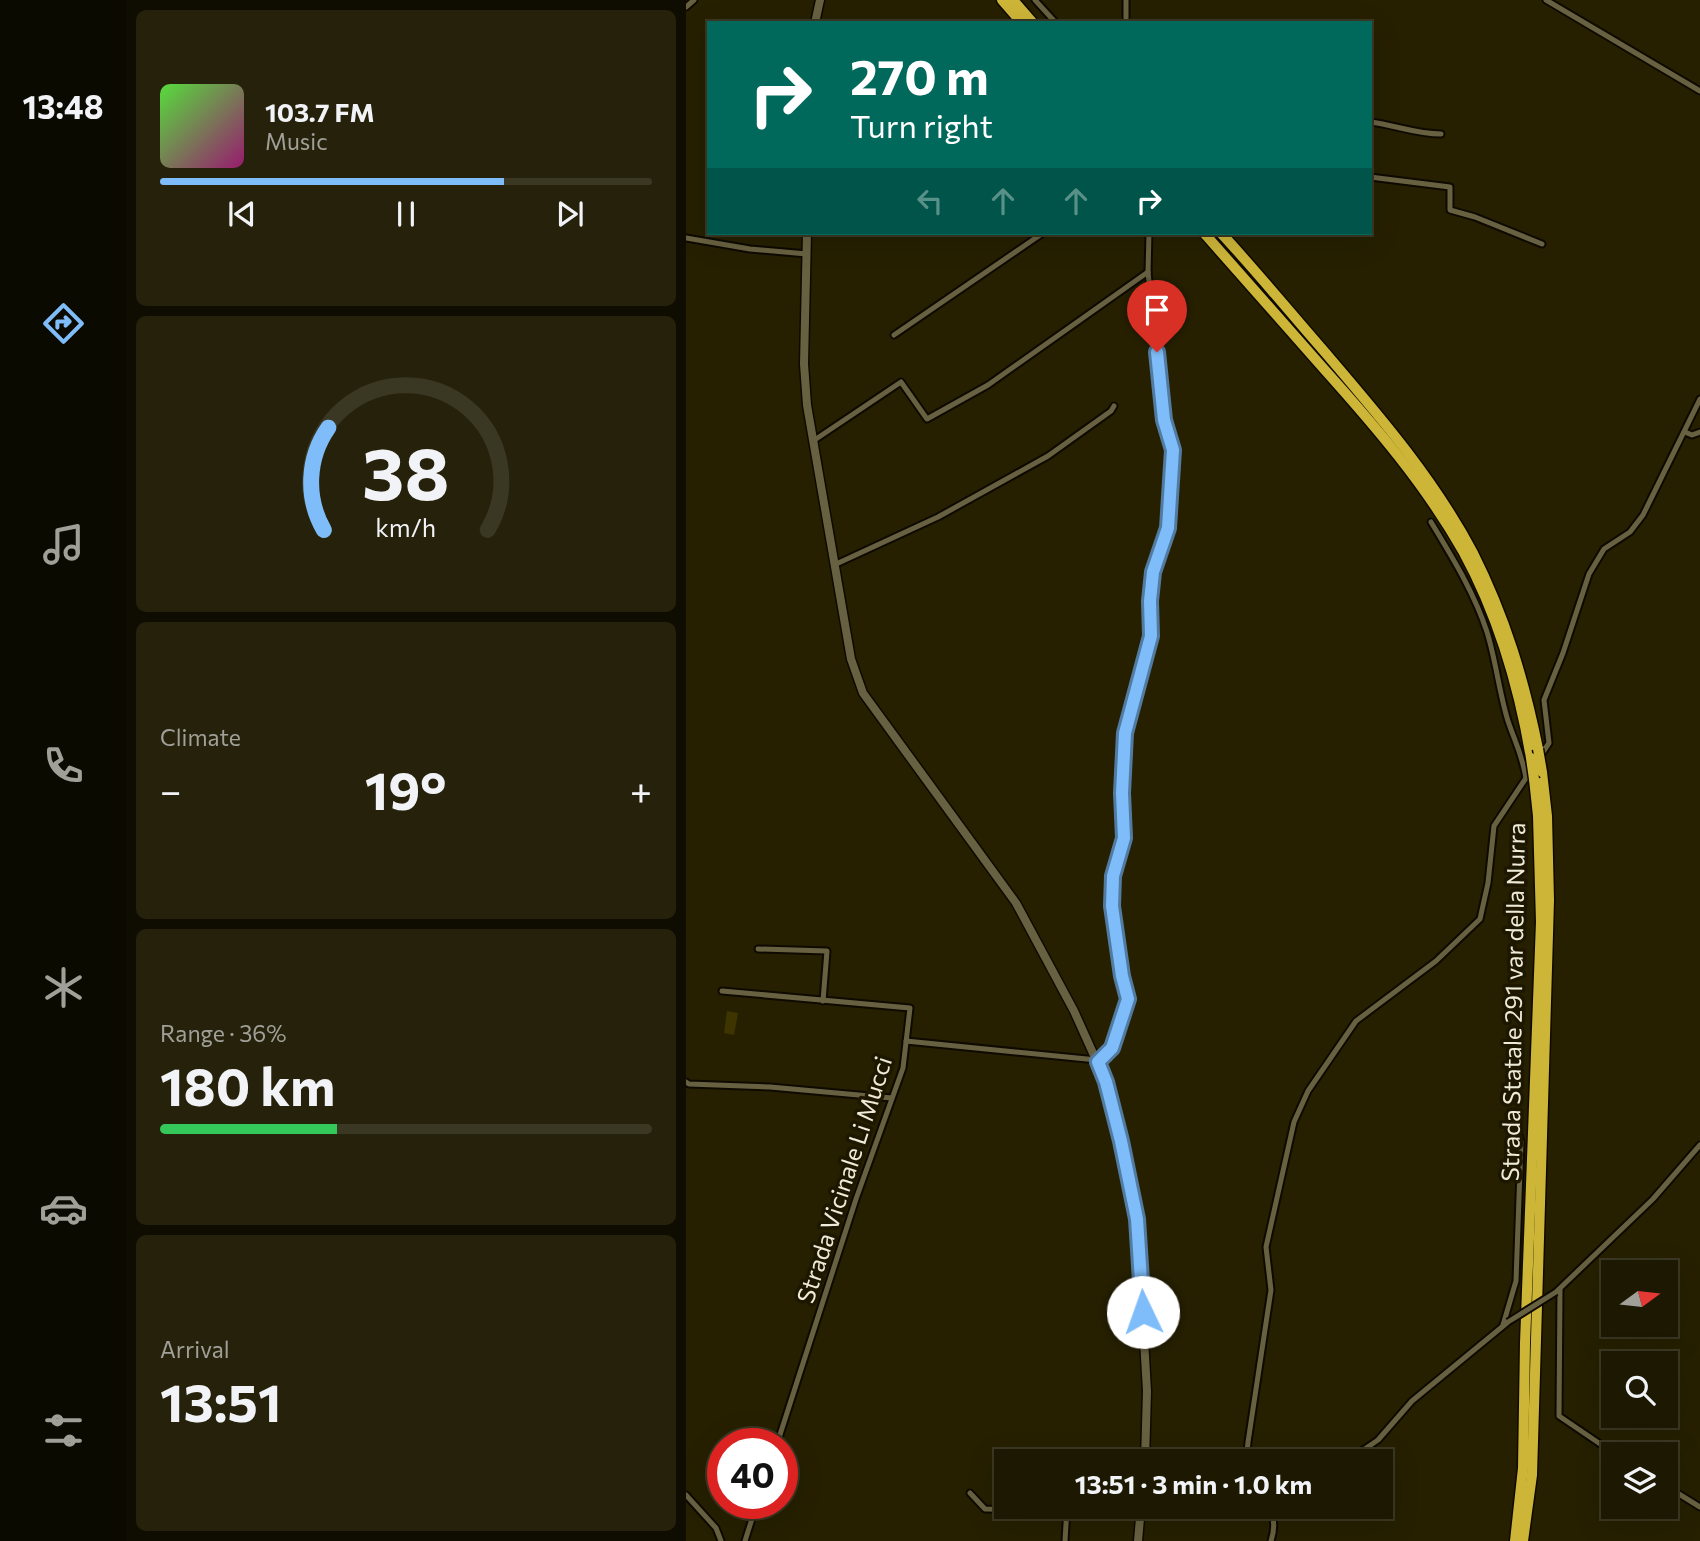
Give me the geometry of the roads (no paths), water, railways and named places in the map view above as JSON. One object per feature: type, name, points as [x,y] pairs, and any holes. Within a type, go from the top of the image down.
[{"type":"highway","points":[[1002,0],[1020,21]]},
{"type":"highway","points":[[1013,0],[1031,21]]},
{"type":"highway","name":"Strada Statale 291 var della Nurra","points":[[1206,235],[1361,410],[1406,465],[1456,541],[1478,582],[1510,664],[1535,753]]},
{"type":"highway","name":"Strada Statale 291 var della Nurra","points":[[1223,235],[1369,404],[1439,496],[1473,554],[1520,666],[1535,753],[1541,922],[1525,1342],[1523,1468],[1515,1541]]},
{"type":"highway","name":"Strada Statale 291 var della Nurra","points":[[1523,1541],[1532,1475],[1549,951],[1547,827],[1534,776]]},
{"type":"street","points":[[686,7],[694,0]]},
{"type":"street","points":[[1035,0],[1054,21]]},
{"type":"street","points":[[1126,0],[1126,21]]},
{"type":"street","points":[[1546,0],[1700,91]]},
{"type":"street","points":[[815,21],[818,2]]},
{"type":"street","points":[[1372,122],[1420,134],[1441,134]]},
{"type":"street","points":[[1372,177],[1450,187],[1450,210],[1475,217],[1542,244]]},
{"type":"street","points":[[807,235],[804,364],[813,441],[851,659],[863,693],[1016,903],[1074,1011],[1106,1082],[1137,1219],[1147,1391],[1146,1449]]},
{"type":"street","points":[[894,335],[1040,235]]},
{"type":"street","points":[[906,1041],[1098,1061],[1112,1048],[1128,999],[1112,906],[1113,876],[1124,838],[1122,793],[1125,733],[1151,636],[1153,572],[1168,528],[1173,450],[1164,420],[1148,272],[1149,235]]},
{"type":"street","points":[[686,239],[807,254]]},
{"type":"street","points":[[813,441],[901,382],[927,419],[988,385],[1148,272]]},
{"type":"street","points":[[1249,1449],[1271,1290],[1266,1247],[1294,1122],[1308,1091],[1356,1021],[1437,961],[1480,919],[1488,883],[1494,826],[1534,776],[1549,743],[1544,700],[1589,574],[1604,549],[1630,533],[1643,515],[1700,399]]},
{"type":"street","points":[[834,565],[938,517],[1048,456],[1111,411],[1114,406]]},
{"type":"street","points":[[1685,432],[1692,435],[1700,432]]},
{"type":"street","points":[[1431,522],[1476,603],[1493,654],[1508,722],[1534,776]]},
{"type":"street","points":[[758,949],[827,951],[823,1001]]},
{"type":"street","name":"Strada Vicinale Li Mucci","points":[[722,991],[910,1007],[903,1068],[856,1199],[782,1428]]},
{"type":"street","points":[[686,1082],[892,1097]]},
{"type":"street","points":[[1506,1323],[1516,1282],[1521,1142],[1518,1132]]},
{"type":"street","points":[[1365,1449],[1378,1440],[1412,1401],[1506,1323],[1558,1291],[1653,1199],[1700,1145]]},
{"type":"street","points":[[1558,1291],[1559,1416],[1601,1444]]},
{"type":"street","points":[[970,1493],[985,1509],[994,1509]]},
{"type":"street","points":[[1678,1493],[1700,1507]]},
{"type":"street","points":[[686,1495],[716,1528],[721,1541]]},
{"type":"street","points":[[745,1541],[752,1519]]},
{"type":"street","points":[[1065,1541],[1066,1519]]},
{"type":"street","points":[[1138,1541],[1140,1519]]},
{"type":"street","points":[[1271,1541],[1273,1519]]}]
